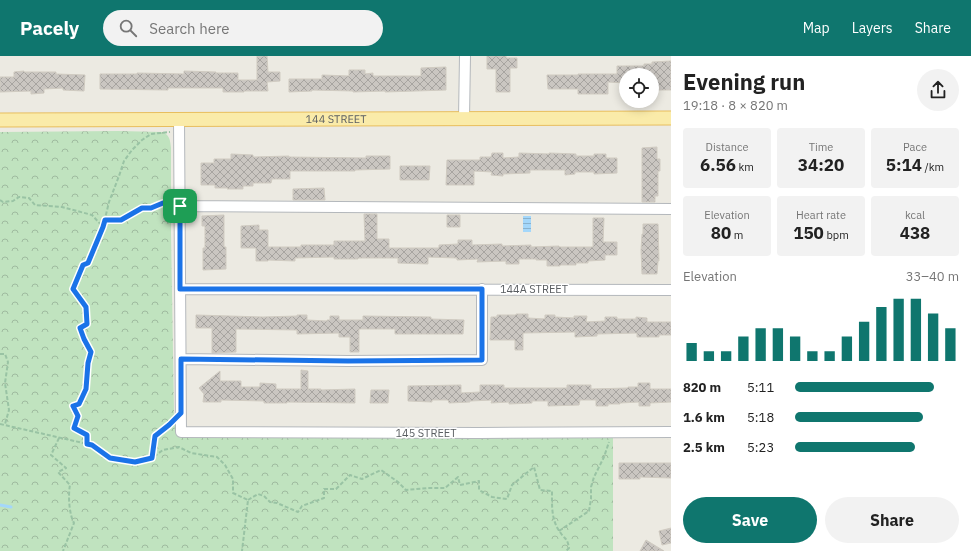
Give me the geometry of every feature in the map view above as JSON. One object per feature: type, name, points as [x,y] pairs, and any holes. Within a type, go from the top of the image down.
[{"type":"main road","name":"144 STREET","points":[[0,120],[671,118]]},
{"type":"street","points":[[464,119],[465,56]]},
{"type":"street","points":[[180,119],[181,413]]},
{"type":"street","points":[[180,206],[671,209]]},
{"type":"street","name":"144A STREET","points":[[180,289],[671,290]]},
{"type":"street","points":[[181,359],[348,361],[482,360],[482,289]]},
{"type":"street","name":"145 STREET","points":[[181,413],[181,432],[671,432]]},
{"type":"path","points":[[87,444],[87,435],[74,428],[78,416],[73,406],[79,404],[86,389],[88,363],[91,352],[80,328],[87,324],[86,307],[73,289],[83,265],[88,263],[103,227],[109,202],[124,162],[132,150],[142,140],[151,134],[175,132]]},
{"type":"path","points":[[0,200],[3,202],[13,201],[18,197],[29,198],[35,205],[62,207],[92,215],[103,227]]},
{"type":"path","points":[[105,220],[121,220],[142,208],[151,208],[163,203],[180,206]]},
{"type":"path","points":[[0,354],[5,354],[8,362],[5,383],[9,410],[4,424]]},
{"type":"path","points":[[152,458],[155,436],[181,413]]},
{"type":"path","points":[[0,424],[92,445],[110,458],[135,462],[152,458],[162,450],[179,447],[191,453],[217,457],[225,465],[233,479],[233,493],[248,500]]},
{"type":"path","points":[[559,531],[589,511],[591,487],[594,477],[604,457],[612,432]]},
{"type":"path","points":[[59,438],[51,455],[66,468],[58,472],[70,485],[69,493],[72,519],[74,523],[63,551]]},
{"type":"path","points":[[248,500],[258,494],[264,496],[270,502],[277,502],[298,512],[302,506],[324,498],[324,489],[336,489],[350,475],[362,479],[381,470],[398,482],[406,490],[445,488],[458,477],[460,485],[479,480],[479,490],[492,497],[507,499],[512,485],[534,467],[540,490],[552,491],[552,513],[559,531],[567,540],[569,548],[566,551]]},
{"type":"path","points":[[242,551],[248,500]]},
{"type":"green space","points":[[0,132],[163,132],[170,140],[174,411],[176,423],[183,427],[613,437],[613,551],[0,551]]},
{"type":"water","points":[[523,216],[531,216],[531,232],[523,232]]},
{"type":"building","points":[[257,56],[267,56],[268,72],[280,72],[280,81],[267,82],[268,91],[223,92],[223,88],[168,88],[168,90],[100,89],[100,74],[184,74],[184,71],[216,72],[238,73],[238,80],[257,80]]},
{"type":"building","points":[[487,56],[506,56],[506,58],[517,58],[517,68],[510,68],[510,92],[496,92],[496,69],[487,69]]},
{"type":"building","points":[[671,61],[671,90],[659,90],[659,68],[619,68],[619,83],[608,82],[608,94],[578,94],[578,89],[548,89],[547,75],[617,74],[617,66],[644,66],[644,64],[652,64],[652,62]]},
{"type":"building","points":[[446,67],[446,90],[353,92],[312,90],[289,92],[289,79],[322,79],[322,75],[349,76],[349,70],[365,70],[365,74],[373,73],[373,76],[421,76],[421,68]]},
{"type":"building","points":[[24,71],[85,75],[84,91],[63,90],[63,88],[44,89],[44,93],[31,94],[31,91],[0,92],[0,77],[14,77],[14,72]]},
{"type":"building","points":[[657,147],[657,159],[660,159],[660,171],[658,171],[658,196],[655,196],[655,202],[642,202],[642,148]]},
{"type":"building","points":[[492,153],[503,153],[503,158],[519,157],[519,153],[576,154],[576,156],[606,154],[606,158],[617,158],[617,173],[594,174],[594,172],[575,172],[575,174],[565,175],[565,170],[530,170],[530,173],[503,174],[503,176],[491,175],[492,172],[474,171],[474,185],[446,185],[447,160],[480,160],[480,157],[491,157]]},
{"type":"building","points":[[231,154],[253,155],[253,157],[289,156],[366,158],[366,156],[390,156],[390,169],[355,171],[290,171],[290,179],[272,179],[271,183],[253,183],[253,186],[243,186],[243,189],[215,188],[215,185],[201,185],[201,163],[214,163],[214,159],[231,159]]},
{"type":"building","points":[[400,166],[430,166],[429,180],[400,180]]},
{"type":"building","points":[[324,188],[325,200],[293,200],[293,189]]},
{"type":"building","points":[[364,214],[377,214],[377,239],[389,239],[389,248],[439,248],[439,245],[458,244],[458,240],[472,240],[472,245],[502,244],[502,246],[531,245],[531,247],[593,247],[593,218],[604,218],[603,242],[617,242],[617,255],[605,255],[605,260],[588,261],[588,263],[576,263],[576,265],[560,266],[547,266],[547,260],[536,259],[519,259],[519,264],[506,264],[506,261],[477,262],[478,259],[457,260],[457,258],[428,257],[428,264],[398,263],[398,258],[334,259],[334,257],[295,258],[295,261],[256,261],[256,248],[241,248],[241,226],[259,225],[259,230],[268,230],[268,247],[334,245],[334,241],[365,241]]},
{"type":"building","points":[[224,215],[226,269],[203,270],[205,226],[202,226],[202,216]]},
{"type":"building","points":[[447,215],[460,215],[460,227],[447,227]]},
{"type":"building","points":[[643,224],[658,224],[659,261],[657,274],[642,274],[641,250]]},
{"type":"building","points":[[528,314],[528,318],[545,319],[545,315],[574,318],[574,316],[587,316],[586,322],[605,321],[605,317],[617,317],[617,319],[636,319],[636,317],[647,318],[647,322],[671,322],[671,335],[659,335],[659,337],[637,337],[637,333],[597,334],[597,336],[575,337],[575,332],[523,333],[523,350],[515,350],[515,340],[490,340],[491,317],[497,317],[497,315]]},
{"type":"building","points":[[196,315],[263,317],[307,315],[307,320],[327,321],[330,320],[330,316],[339,316],[339,320],[363,320],[363,316],[431,317],[431,319],[464,320],[463,334],[395,334],[395,329],[359,329],[359,352],[350,352],[350,337],[339,337],[339,333],[297,334],[297,330],[236,329],[236,352],[212,353],[212,328],[196,328]]},
{"type":"building","points":[[301,370],[308,371],[308,389],[355,389],[355,403],[264,403],[264,401],[221,400],[221,402],[203,402],[204,394],[199,388],[220,371],[220,381],[241,381],[241,387],[260,387],[260,383],[276,384],[276,389],[301,389]]},
{"type":"building","points":[[638,383],[650,383],[650,389],[671,389],[671,402],[650,403],[650,406],[639,406],[639,402],[596,406],[596,400],[580,400],[579,405],[548,406],[548,401],[532,401],[532,403],[509,404],[509,402],[491,403],[492,400],[449,403],[448,400],[432,400],[432,402],[408,401],[408,386],[461,385],[461,393],[480,392],[480,385],[504,385],[504,388],[567,388],[567,385],[591,385],[591,389],[638,387]]},
{"type":"building","points":[[371,390],[389,390],[388,403],[370,403]]},
{"type":"building","points":[[619,463],[671,463],[671,478],[640,477],[640,479],[619,479]]},
{"type":"building","points":[[671,528],[671,543],[662,545],[659,531]]},
{"type":"building","points":[[646,540],[664,551],[640,551]]},
{"type":"waterway","points":[[0,505],[11,507]]},
{"type":"route","points":[[163,203],[180,206],[180,289],[482,289],[482,360],[348,361],[181,359],[181,413],[155,436],[152,458],[135,462],[110,458],[92,445],[87,444],[87,435],[74,428],[78,416],[73,406],[79,404],[86,389],[88,363],[91,352],[80,328],[87,324],[86,307],[73,289],[83,265],[88,263],[105,220],[121,220],[142,208],[151,208],[163,203]]}]
